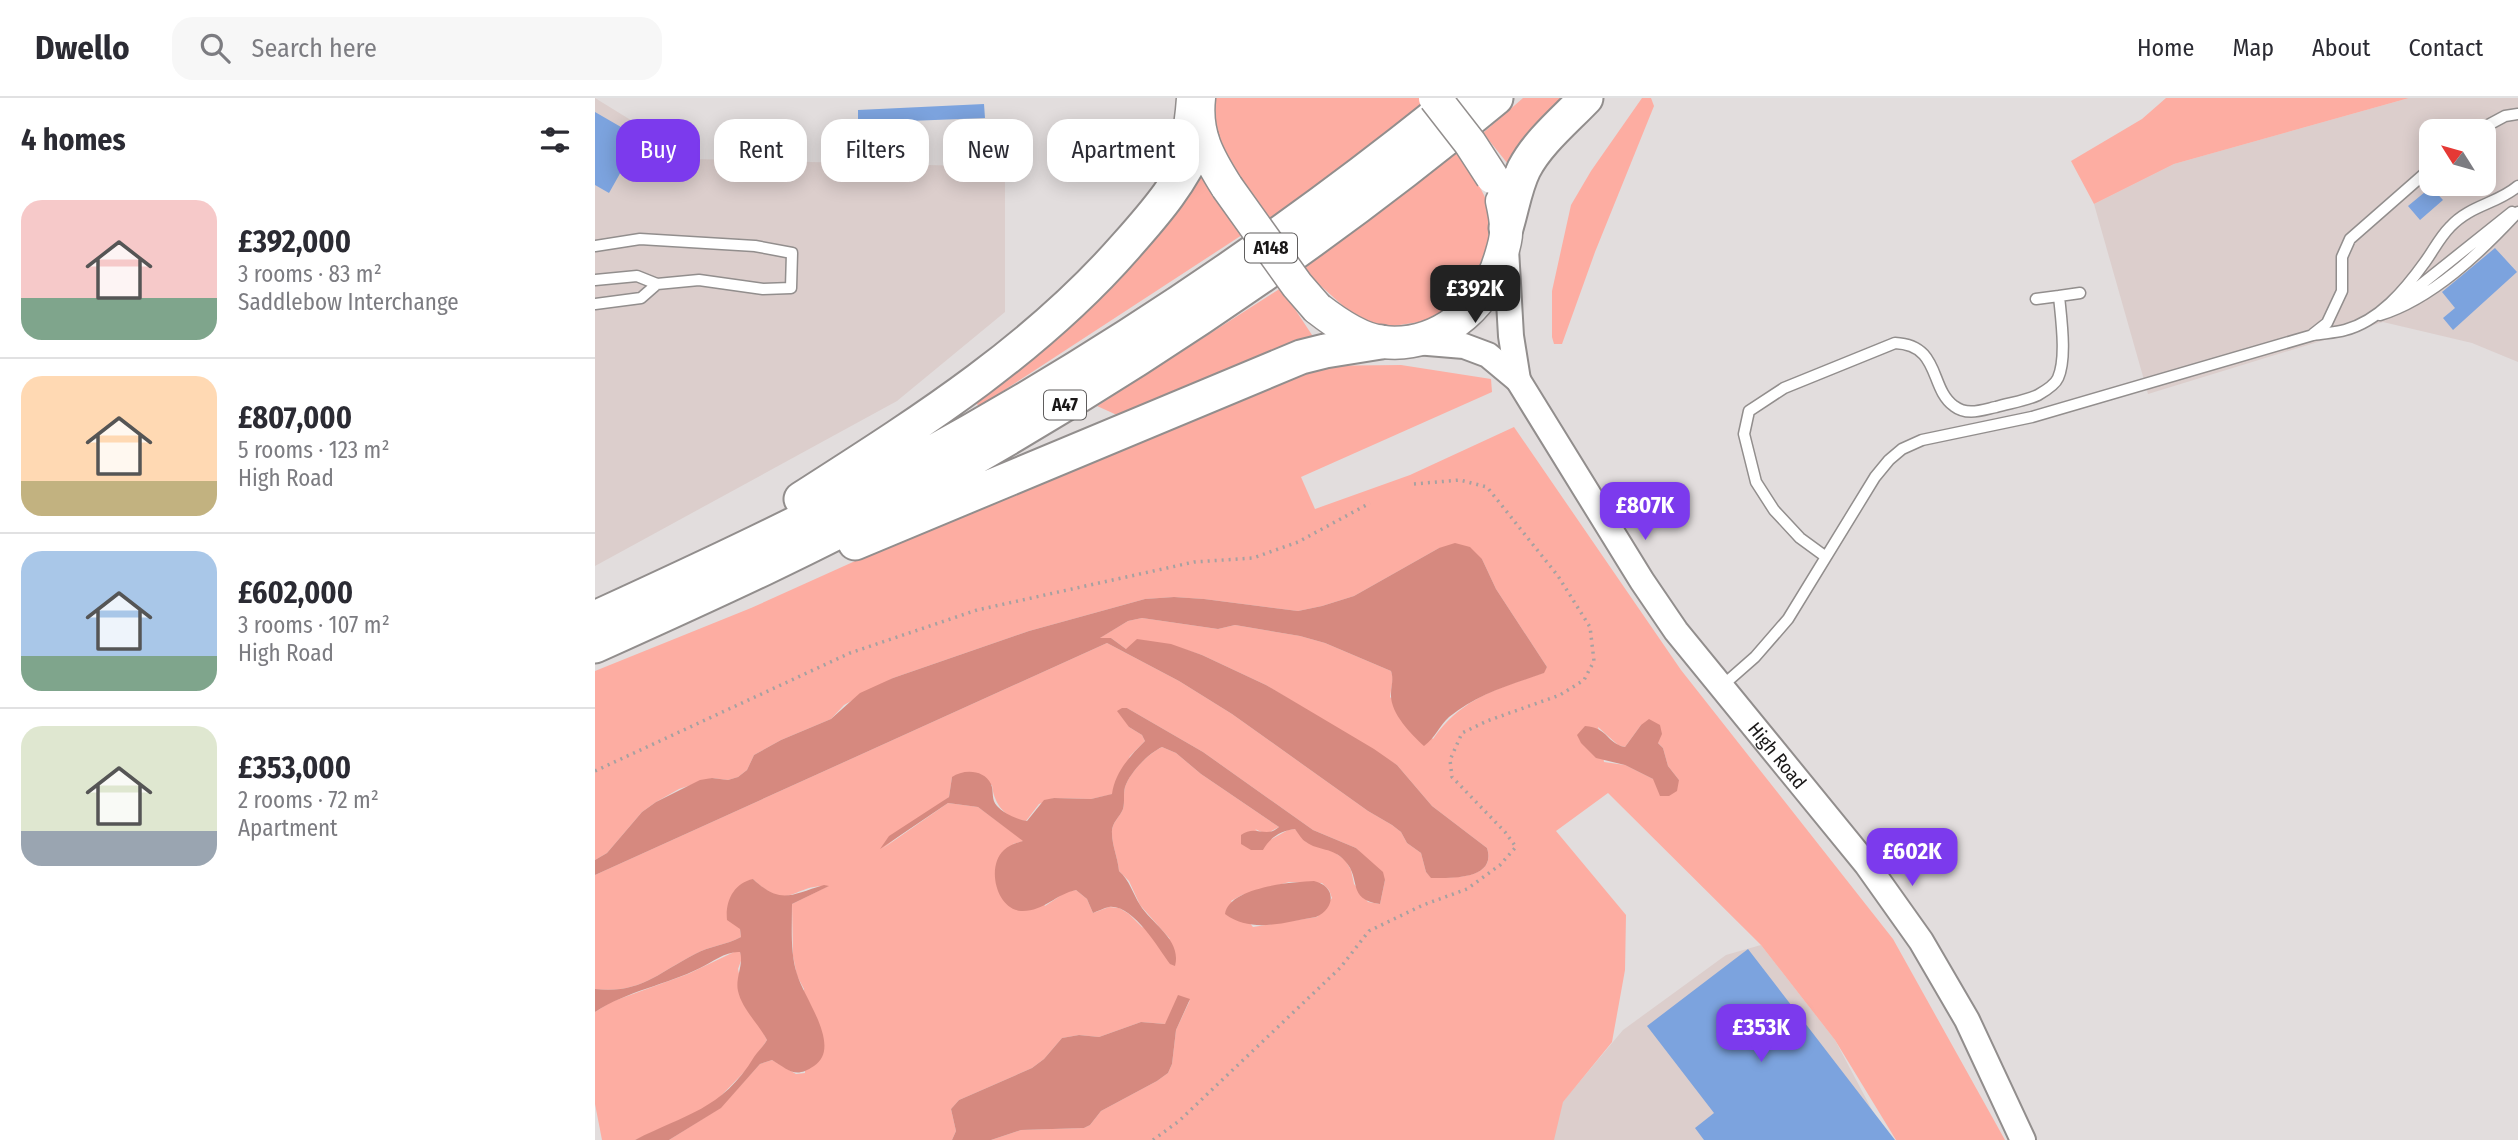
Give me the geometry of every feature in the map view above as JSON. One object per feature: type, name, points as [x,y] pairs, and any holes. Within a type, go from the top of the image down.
[{"type":"highway","name":"A47","points":[[595,618],[751,546],[914,462],[1076,368],[1181,300],[1302,216],[1457,98]]},
{"type":"highway","name":"A47","points":[[595,646],[763,569],[928,484],[1086,393],[1188,327],[1318,236],[1496,98]]},
{"type":"highway","points":[[1506,235],[1525,166],[1586,98]]},
{"type":"highway","name":"A47","points":[[595,618],[789,506],[949,404],[1006,360],[1103,273],[1175,188],[1188,166],[1193,110]]},
{"type":"highway","name":"A47","points":[[595,646],[928,514],[1301,357],[1393,342]]},
{"type":"main road","points":[[1393,342],[1436,333],[1454,324],[1472,309],[1489,286],[1506,235],[1502,201],[1492,177],[1435,98]]},
{"type":"main road","name":"A148","points":[[1193,110],[1227,187],[1297,285],[1317,308],[1337,323],[1393,342]]},
{"type":"street","name":"High Road","points":[[1506,235],[1511,336],[1523,388]]},
{"type":"street","name":"High Road","points":[[1393,342],[1464,346],[1488,355],[1523,388],[1642,581],[1676,631],[1867,864],[1921,941],[1967,1020],[2023,1140]]},
{"type":"lane","points":[[2496,121],[2518,114]]},
{"type":"lane","points":[[2313,335],[2327,323],[2342,291],[2342,257],[2350,239],[2419,179]]},
{"type":"lane","points":[[2392,302],[2449,227],[2464,214],[2483,203],[2506,196],[2518,186]]},
{"type":"lane","points":[[1103,273],[1149,202]]},
{"type":"lane","points":[[2370,318],[2400,309],[2462,267],[2490,242],[2518,210]]},
{"type":"lane","points":[[1721,688],[1789,619],[1875,477],[1889,460],[1912,444],[2032,417],[2313,335],[2346,330],[2413,291],[2518,210]]},
{"type":"lane","points":[[595,246],[639,239],[755,246],[792,253],[791,288],[763,289],[699,280],[657,284],[637,276],[595,280]]},
{"type":"lane","points":[[595,304],[641,298],[657,284]]},
{"type":"lane","points":[[2036,299],[2080,293]]},
{"type":"lane","points":[[1826,557],[1800,538],[1774,510],[1756,482],[1744,434],[1749,411],[1784,388],[1895,343],[1905,343],[1924,356],[1935,371],[1946,398],[1965,412],[1976,412],[2030,398],[2040,394],[2057,380],[2061,365],[2059,296]]},
{"type":"path","points":[[1153,1140],[1179,1121],[1340,968],[1369,931],[1411,910],[1467,889],[1500,865],[1516,847],[1452,777],[1450,760],[1462,733],[1487,721],[1560,695],[1584,680],[1594,661],[1590,627],[1558,576],[1487,488],[1460,480],[1414,484]]},
{"type":"path","points":[[595,771],[784,682],[863,649],[977,610],[1194,562],[1253,558],[1298,542],[1370,503]]},
{"type":"shaded area","points":[[595,98],[629,119],[616,119],[616,182],[700,182],[700,159],[714,160],[714,182],[807,182],[807,162],[821,162],[821,182],[929,182],[929,165],[943,165],[943,182],[1005,182],[1005,312],[897,401],[595,566]]},
{"type":"shaded area","points":[[1212,98],[1419,98],[1424,105],[1267,222],[1218,148],[1210,118]]},
{"type":"shaded area","points":[[1523,98],[1572,98],[1511,165],[1483,133]]},
{"type":"shaded area","points":[[1642,98],[1651,98],[1654,106],[1595,252],[1562,344],[1554,344],[1552,291],[1571,205],[1591,171]]},
{"type":"shaded area","points":[[2166,98],[2409,98],[2174,164],[2094,204],[2071,161],[2142,119]]},
{"type":"shaded area","points":[[2409,98],[2518,98],[2518,362],[2472,343],[2383,322],[2148,394],[2094,204],[2174,164]]},
{"type":"shaded area","points":[[1461,150],[1491,209],[1492,232],[1475,283],[1441,316],[1393,326],[1370,323],[1351,313],[1302,269]]},
{"type":"shaded area","points":[[1199,174],[1242,235],[980,406],[970,400],[1191,182],[1199,182]]},
{"type":"shaded area","points":[[1281,288],[1314,338],[1128,420],[1097,406]]},
{"type":"shaded area","points":[[1401,365],[1491,379],[1492,392],[1301,477],[1315,509],[1410,475],[1514,427],[1681,670],[1893,939],[2005,1140],[1896,1140],[1835,1040],[1761,945],[1608,793],[1556,831],[1626,915],[1625,970],[1612,1042],[1563,1102],[1554,1140],[991,1140],[1021,1130],[1084,1128],[1090,1125],[1101,1111],[1157,1081],[1168,1073],[1172,1064],[1176,1030],[1190,1000],[1165,1024],[1141,1022],[1099,1037],[1079,1035],[1062,1038],[1044,1059],[1032,1068],[959,1100],[951,1109],[956,1131],[952,1140],[669,1140],[720,1108],[760,1064],[772,1060],[796,1074],[805,1073],[804,989],[797,976],[793,956],[792,904],[828,886],[783,896],[775,895],[753,879],[740,929],[741,937],[701,951],[637,985],[611,990],[595,989],[595,875],[1107,643],[1179,681],[1232,714],[1368,811],[1392,825],[1401,832],[1407,843],[1421,853],[1426,872],[1431,877],[1470,875],[1485,866],[1487,848],[1432,806],[1397,765],[1266,685],[1202,655],[1171,645],[1126,649],[1111,638],[1098,639],[1128,621],[1142,618],[1218,629],[1235,625],[1325,643],[1391,671],[1393,678],[1390,697],[1433,739],[1456,713],[1469,704],[1496,690],[1543,673],[1547,667],[1496,589],[1482,559],[1439,548],[1354,596],[1322,606],[1298,611],[1204,599],[1145,599],[1029,631],[893,678],[844,705],[831,719],[781,740],[754,755],[747,770],[738,777],[728,780],[712,778],[679,789],[656,802],[642,812],[607,853],[595,860],[595,671],[751,608],[1305,366]],"holes":[[[1127,708],[1203,752],[1313,830],[1356,848],[1385,880],[1380,904],[1368,902],[1354,884],[1351,870],[1345,860],[1330,849],[1306,842],[1295,829],[1268,841],[1255,829],[1266,834],[1279,827],[1201,774],[1176,753],[1162,747],[1140,764],[1127,781],[1123,809],[1114,823],[1112,833],[1119,871],[1129,881],[1140,905],[1170,939],[1142,927],[1119,908],[1109,907],[1093,913],[1087,899],[1076,890],[1066,892],[1045,906],[1013,844],[1024,841],[978,807],[948,803],[882,849],[949,797],[952,777],[992,785],[995,798],[1002,809],[1012,817],[1026,821],[1039,804],[1054,798],[1091,799],[1113,794],[1130,756],[1145,741],[1142,735],[1129,727]],[[1641,725],[1663,748],[1668,766],[1679,780],[1653,779],[1625,765],[1604,762],[1598,727],[1618,745],[1625,747]],[[1289,882],[1322,883],[1332,898],[1317,917],[1253,927],[1231,901],[1242,895]]]},
{"type":"shaded area","points":[[1455,543],[1470,547],[1482,559],[1496,589],[1547,667],[1544,673],[1494,691],[1460,709],[1446,720],[1424,746],[1394,708],[1391,671],[1325,643],[1235,625],[1218,629],[1142,618],[1128,621],[1100,638],[1111,638],[1126,649],[1137,639],[1171,644],[1202,655],[1266,685],[1374,749],[1397,765],[1432,806],[1487,848],[1488,858],[1479,872],[1460,877],[1431,878],[1426,872],[1421,853],[1407,843],[1401,832],[1392,825],[1368,811],[1232,714],[1179,681],[1107,643],[595,875],[595,860],[607,853],[642,812],[656,802],[700,780],[728,780],[738,777],[747,770],[754,755],[781,740],[831,719],[860,693],[893,678],[1029,631],[1145,599],[1204,599],[1298,611],[1322,606],[1354,596],[1439,548]]},
{"type":"shaded area","points":[[1127,708],[1203,752],[1313,830],[1356,848],[1383,872],[1385,880],[1380,904],[1363,898],[1358,893],[1353,875],[1345,861],[1331,851],[1303,840],[1295,829],[1276,835],[1263,850],[1251,850],[1241,844],[1241,835],[1246,832],[1270,832],[1279,827],[1201,774],[1176,753],[1162,747],[1151,754],[1127,781],[1123,809],[1113,826],[1112,838],[1119,871],[1145,912],[1170,940],[1176,957],[1175,966],[1170,964],[1144,928],[1127,912],[1109,907],[1093,913],[1087,899],[1076,890],[1029,911],[1012,908],[1005,903],[996,886],[996,866],[1004,850],[1023,841],[978,807],[948,803],[880,849],[889,836],[949,797],[952,777],[962,773],[983,775],[991,784],[997,806],[1011,816],[1027,821],[1044,800],[1091,799],[1112,794],[1120,772],[1145,741],[1142,735],[1129,727],[1117,711]]},
{"type":"shaded area","points":[[1649,719],[1660,725],[1662,734],[1658,743],[1663,748],[1668,766],[1679,780],[1677,791],[1669,796],[1660,796],[1653,779],[1625,765],[1596,758],[1577,735],[1585,726],[1593,727],[1625,747],[1641,725]]},
{"type":"shaded area","points":[[753,879],[771,892],[786,896],[824,885],[829,886],[792,904],[793,957],[801,984],[819,1021],[824,1047],[822,1058],[802,1072],[792,1072],[772,1060],[760,1064],[721,1108],[669,1140],[635,1140],[715,1100],[742,1075],[767,1040],[743,1004],[738,991],[740,952],[724,955],[687,974],[620,999],[595,1012],[595,989],[611,990],[637,985],[701,951],[741,937],[740,929],[727,920],[729,900],[741,884]]},
{"type":"shaded area","points":[[1314,881],[1326,887],[1331,898],[1327,908],[1316,917],[1281,924],[1257,925],[1246,924],[1225,914],[1229,905],[1249,892],[1277,885]]},
{"type":"shaded area","points":[[1761,945],[1835,1040],[1888,1140],[1553,1140],[1560,1105],[1623,1030],[1726,955]]},
{"type":"shaded area","points":[[734,952],[740,952],[742,958],[738,969],[747,1010],[759,1024],[767,1040],[749,1067],[716,1101],[695,1113],[635,1140],[602,1140],[595,1104],[595,1012],[611,1002],[688,974]]},
{"type":"shaded area","points":[[1178,995],[1190,999],[1176,1030],[1172,1064],[1168,1073],[1101,1111],[1090,1125],[1084,1128],[1021,1130],[991,1140],[952,1140],[956,1131],[951,1109],[959,1100],[1032,1068],[1044,1059],[1062,1038],[1079,1035],[1099,1037],[1141,1022],[1165,1024]]},
{"type":"building","points":[[984,104],[985,118],[858,119],[858,110]]},
{"type":"building","points":[[595,112],[616,124],[616,181],[609,193],[595,185]]},
{"type":"building","points":[[2420,196],[2439,196],[2443,200],[2420,220],[2408,206]]},
{"type":"building","points":[[2495,248],[2517,272],[2453,330],[2443,318],[2455,308],[2442,292]]},
{"type":"building","points":[[1748,949],[1895,1140],[1704,1140],[1695,1128],[1714,1113],[1647,1026]]}]
